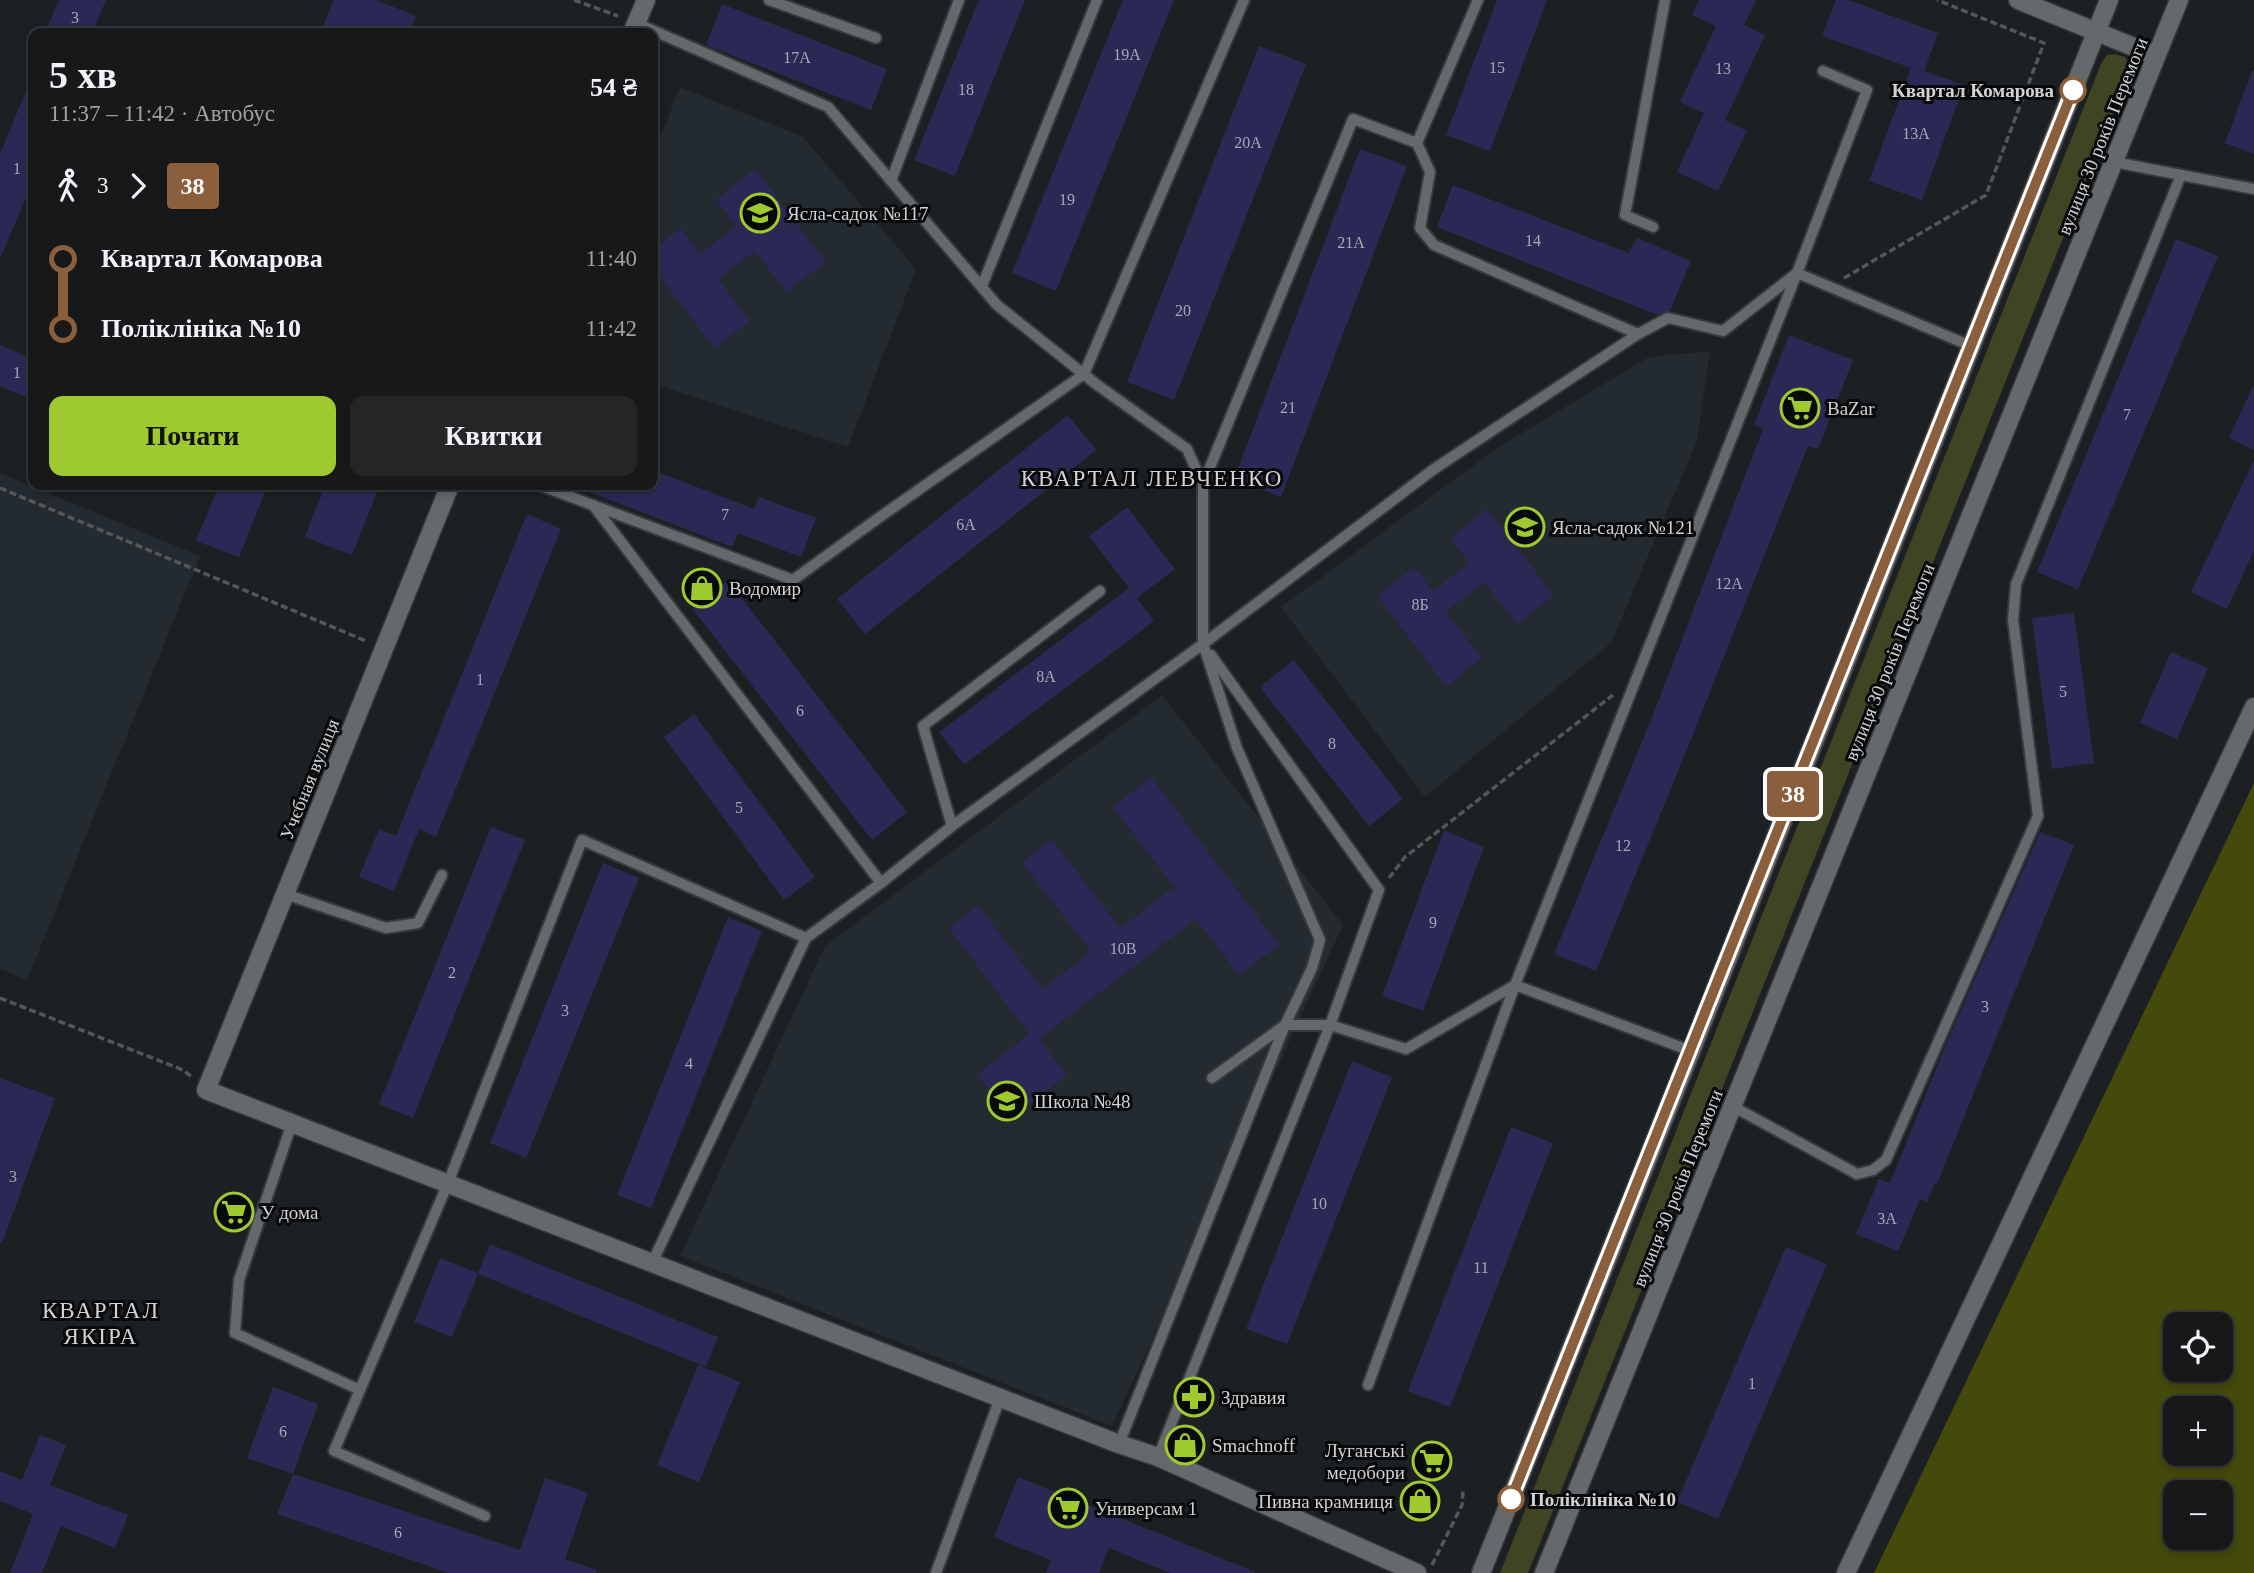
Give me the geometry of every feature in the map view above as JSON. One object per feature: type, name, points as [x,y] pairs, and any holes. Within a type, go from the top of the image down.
[{"type":"street","points":[[634,28],[646,0]]},
{"type":"street","points":[[2018,0],[2157,56]]},
{"type":"street","name":"вулиця 30 років Перемоги","points":[[1481,1573],[2109,0]]},
{"type":"street","name":"вулиця 30 років Перемоги","points":[[1544,1573],[2179,0]]},
{"type":"street","name":"Учєбная вулиця","points":[[206,1090],[448,490]]},
{"type":"street","points":[[1846,1573],[2254,707]]},
{"type":"street","points":[[206,1090],[1158,1457],[1417,1573]]},
{"type":"lane","points":[[769,0],[876,38]]},
{"type":"lane","points":[[891,181],[959,0]]},
{"type":"lane","points":[[982,286],[1097,0]]},
{"type":"lane","points":[[552,490],[793,580],[1084,374],[1244,0]]},
{"type":"lane","points":[[1417,143],[1478,0]]},
{"type":"lane","points":[[1653,227],[1625,215],[1665,0]]},
{"type":"lane","points":[[658,38],[828,107],[997,305],[1084,374],[1187,449],[1203,484]]},
{"type":"lane","points":[[1368,1385],[1515,985],[1867,90],[1823,71]]},
{"type":"lane","points":[[1119,1444],[1285,1025],[1312,968],[1320,940],[1237,748],[1203,644],[1203,484],[1353,119],[1417,143],[1430,172],[1420,228],[1434,245],[1638,334]]},
{"type":"lane","points":[[2114,162],[2254,189]]},
{"type":"lane","points":[[1732,1106],[1857,1174],[1874,1170],[1886,1160],[2038,816],[2013,620],[2016,584],[2181,175]]},
{"type":"lane","points":[[1797,273],[1971,346]]},
{"type":"lane","points":[[652,1263],[806,938],[952,826],[1203,644],[1434,469],[1638,334],[1668,318],[1723,331],[1797,273]]},
{"type":"lane","points":[[593,505],[881,883]]},
{"type":"lane","points":[[952,826],[923,726],[1100,591]]},
{"type":"lane","points":[[1158,1457],[1330,1025],[1379,890],[1203,644]]},
{"type":"lane","points":[[485,1516],[334,1451],[448,1184],[582,840],[806,938]]},
{"type":"lane","points":[[285,894],[386,928],[418,923],[442,875]]},
{"type":"lane","points":[[1515,985],[1691,1051]]},
{"type":"lane","points":[[1212,1078],[1285,1025],[1330,1025],[1406,1049],[1515,985]]},
{"type":"lane","points":[[292,1123],[239,1280],[235,1333],[360,1390]]},
{"type":"lane","points":[[936,1573],[1000,1398]]},
{"type":"path","points":[[575,0],[634,28]]},
{"type":"path","points":[[1829,286],[1986,195],[2044,43],[1937,0]]},
{"type":"path","points":[[0,488],[384,648]]},
{"type":"path","points":[[1379,890],[1405,857],[1638,675]]},
{"type":"path","points":[[0,998],[183,1070],[206,1090]]},
{"type":"path","points":[[1428,1573],[1462,1505],[1464,1491]]},
{"type":"shaded area","name":"Ясла-садок №117","points":[[680,87],[803,137],[916,269],[848,447],[658,386],[658,144]]},
{"type":"shaded area","name":"Ясла-садок №121","points":[[1710,351],[1697,441],[1611,643],[1425,797],[1281,607],[1497,448],[1649,357]]},
{"type":"shaded area","points":[[0,473],[28,485],[28,490],[41,490],[200,556],[27,980],[0,969]]},
{"type":"shaded area","name":"Школа №48","points":[[1162,695],[1343,925],[1112,1426],[680,1256],[825,946]]},
{"type":"green space","points":[[2107,55],[2125,57],[2129,65],[2128,76],[1528,1573],[1500,1573],[2101,64]]},
{"type":"green space","points":[[2254,783],[2254,1573],[1874,1573]]},
{"type":"building","points":[[59,0],[106,0],[94,28],[47,28]]},
{"type":"building","points":[[334,0],[376,0],[416,16],[411,28],[322,28]]},
{"type":"building","points":[[979,0],[1025,0],[955,176],[914,160]]},
{"type":"building","points":[[1123,0],[1174,0],[1056,291],[1012,273]]},
{"type":"building","points":[[1497,0],[1547,0],[1490,151],[1446,135]]},
{"type":"building","points":[[1699,0],[1756,0],[1744,25],[1765,35],[1725,120],[1747,131],[1718,191],[1677,172],[1704,113],[1680,102],[1716,26],[1692,15]]},
{"type":"building","points":[[1836,0],[1848,0],[1938,33],[1924,71],[1964,85],[1922,200],[1869,181],[1911,68],[1822,36]]},
{"type":"building","points":[[722,4],[887,69],[871,110],[706,45]]},
{"type":"building","points":[[1259,46],[1306,64],[1174,400],[1127,382]]},
{"type":"building","points":[[2254,71],[2254,154],[2225,143]]},
{"type":"building","points":[[28,86],[28,193],[0,259],[0,154]]},
{"type":"building","points":[[1360,149],[1407,166],[1281,497],[1234,479]]},
{"type":"building","points":[[755,169],[826,262],[786,292],[755,251],[718,279],[750,321],[714,348],[658,274],[658,246],[681,228],[700,254],[736,226],[716,199]]},
{"type":"building","points":[[1453,185],[1629,253],[1637,238],[1691,261],[1670,310],[1658,315],[1437,227]]},
{"type":"building","points":[[2176,239],[2218,256],[2078,589],[2037,572]]},
{"type":"building","points":[[1789,335],[1853,360],[1818,449],[1808,446],[1596,971],[1554,954],[1651,720],[1763,429],[1754,425]]},
{"type":"building","points":[[0,345],[28,357],[28,398],[0,386]]},
{"type":"building","points":[[2254,384],[2254,450],[2229,438]]},
{"type":"building","points":[[1068,415],[1096,450],[865,634],[837,599]]},
{"type":"building","points":[[2254,460],[2254,551],[2227,609],[2191,592]]},
{"type":"building","points":[[658,472],[754,509],[759,497],[816,518],[801,557],[738,533],[732,547],[584,490],[658,490]]},
{"type":"building","points":[[217,490],[266,490],[239,557],[196,541]]},
{"type":"building","points":[[323,490],[378,490],[352,555],[305,537]]},
{"type":"building","points":[[1127,507],[1175,569],[1137,598],[1154,621],[964,765],[939,732],[1129,588],[1089,536]]},
{"type":"building","points":[[1487,509],[1554,595],[1517,624],[1484,582],[1446,612],[1482,658],[1446,686],[1377,596],[1414,567],[1433,591],[1469,563],[1450,538]]},
{"type":"building","points":[[527,514],[561,529],[436,837],[419,829],[394,891],[359,877],[379,829],[396,836]]},
{"type":"building","points":[[728,580],[907,812],[872,840],[692,608]]},
{"type":"building","points":[[2074,613],[2094,763],[2052,769],[2032,618]]},
{"type":"building","points":[[2171,652],[2208,668],[2177,739],[2140,723]]},
{"type":"building","points":[[1294,660],[1403,799],[1369,826],[1260,687]]},
{"type":"building","points":[[694,714],[815,877],[784,900],[664,737]]},
{"type":"building","points":[[1151,777],[1279,945],[1239,975],[1196,919],[1039,1039],[1067,1075],[1011,1118],[977,1074],[1029,1034],[949,928],[978,905],[1042,989],[1091,952],[1022,862],[1052,839],[1120,928],[1174,887],[1113,807]]},
{"type":"building","points":[[491,827],[525,840],[413,1118],[379,1104]]},
{"type":"building","points":[[1444,830],[1484,847],[1423,1011],[1382,996]]},
{"type":"building","points":[[2040,832],[2074,845],[1937,1184],[1935,1183],[1927,1202],[1920,1199],[1898,1251],[1856,1234],[1879,1179],[1890,1183],[1947,1042]]},
{"type":"building","points":[[603,863],[639,878],[526,1158],[490,1143]]},
{"type":"building","points":[[728,917],[762,931],[651,1208],[617,1195]]},
{"type":"building","points":[[1352,1061],[1392,1077],[1287,1344],[1246,1329]]},
{"type":"building","points":[[0,1078],[55,1098],[2,1243],[0,1243]]},
{"type":"building","points":[[1511,1127],[1553,1143],[1450,1407],[1408,1391]]},
{"type":"building","points":[[490,1244],[718,1337],[706,1367],[478,1274],[452,1337],[414,1322],[440,1258],[478,1273]]},
{"type":"building","points":[[1786,1247],[1827,1264],[1718,1519],[1677,1502]]},
{"type":"building","points":[[698,1365],[740,1382],[699,1482],[657,1465]]},
{"type":"building","points":[[273,1387],[318,1404],[293,1474],[247,1458]]},
{"type":"building","points":[[40,1435],[66,1445],[50,1485],[128,1515],[115,1548],[61,1526],[42,1573],[10,1573],[33,1514],[0,1501],[0,1471],[22,1480]]},
{"type":"building","points":[[293,1474],[520,1550],[545,1478],[588,1493],[565,1559],[597,1570],[596,1573],[449,1573],[277,1514]]},
{"type":"building","points":[[1018,1477],[1255,1573],[1170,1573],[1109,1548],[1099,1573],[1046,1573],[1051,1560],[994,1537]]},
{"type":"bus line","name":"38","points":[[1511,1499],[2073,90]]},
{"type":"place","name":"Квартал Комарова","points":[[2073,90]]},
{"type":"place","name":"Ясла-садок №117","points":[[760,213]]},
{"type":"place","name":"BaZar","points":[[1800,408]]},
{"type":"place","name":"Ясла-садок №121","points":[[1525,527]]},
{"type":"place","name":"Водомир","points":[[702,588]]},
{"type":"place","name":"Школа №48","points":[[1007,1101]]},
{"type":"place","name":"У дома","points":[[234,1212]]},
{"type":"place","name":"Здравия","points":[[1194,1397]]},
{"type":"place","name":"Smachnoff","points":[[1185,1445]]},
{"type":"place","name":"Луганські медобори","points":[[1432,1461]]},
{"type":"place","name":"Поліклініка №10","points":[[1511,1499]]},
{"type":"place","name":"Пивна крамниця","points":[[1420,1501]]},
{"type":"place","name":"Универсам 1","points":[[1068,1508]]},
{"type":"district","name":"КВАРТАЛ ЛЕВЧЕНКО","points":[[1152,478]]},
{"type":"district","name":"КВАРТАЛ ЯКІРА","points":[[101,1323]]}]
